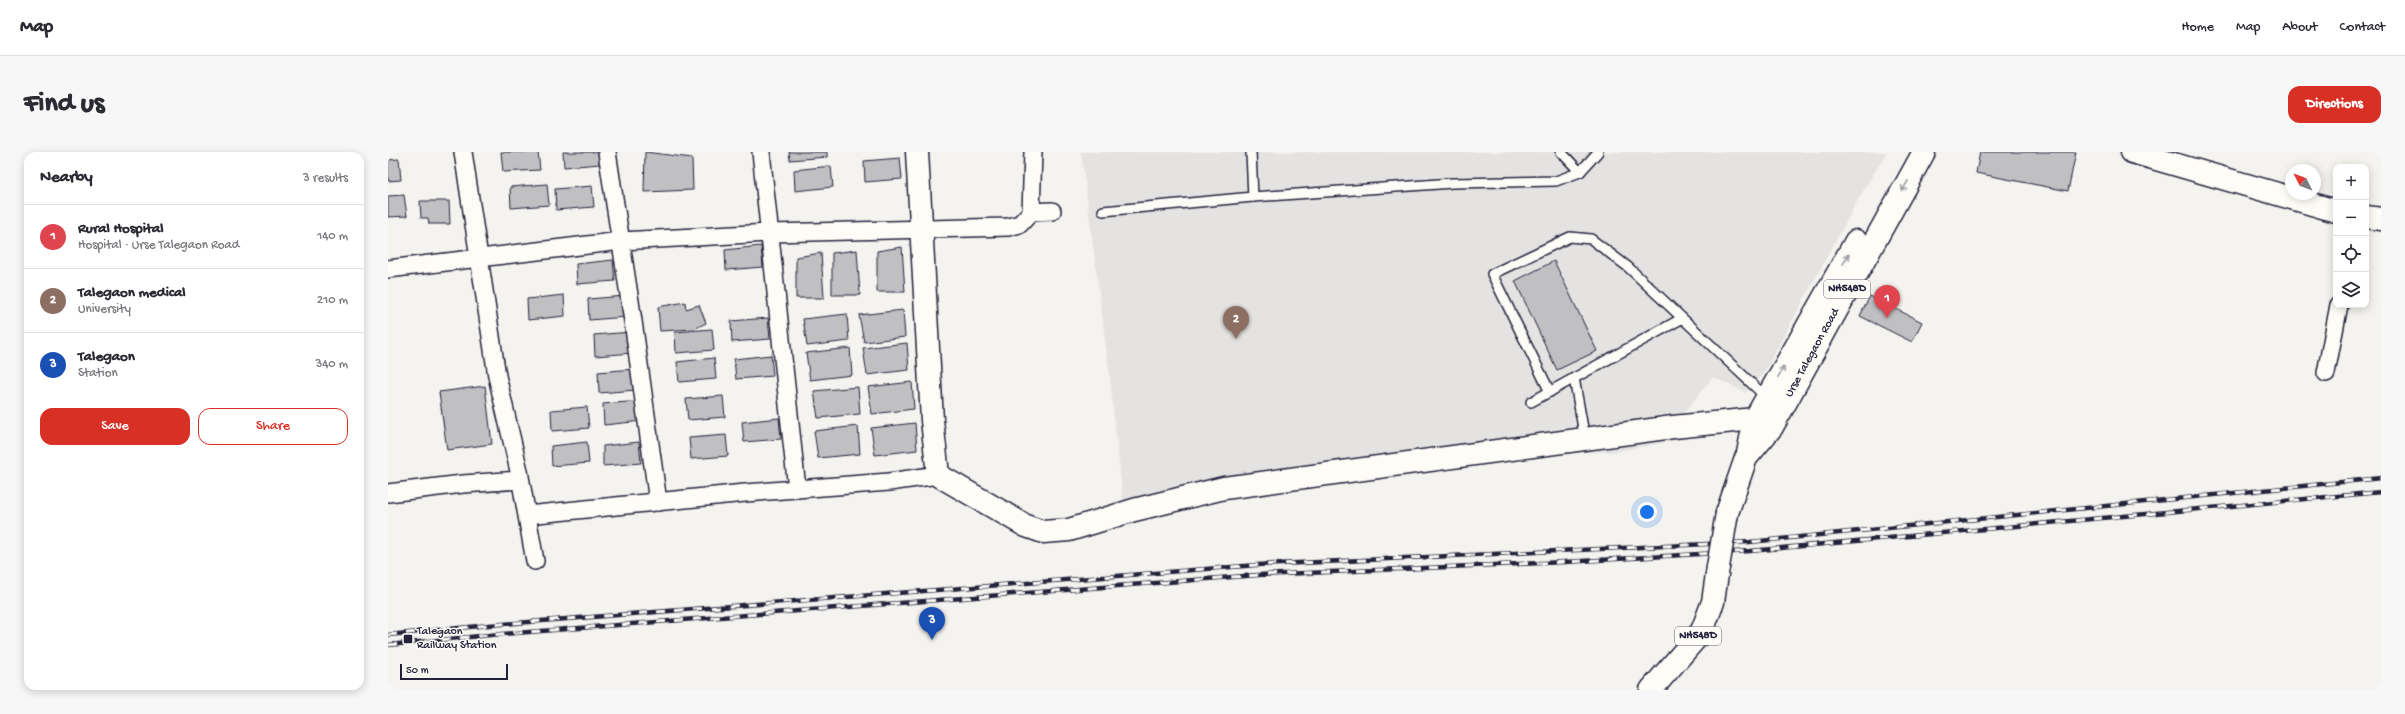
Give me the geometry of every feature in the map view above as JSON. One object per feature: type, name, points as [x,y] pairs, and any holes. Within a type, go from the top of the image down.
[{"type":"main road","points":[[917,152],[920,230],[932,420],[938,475],[1013,520],[1043,532],[1069,530],[1141,508],[1224,488],[1585,439],[1755,418]]},
{"type":"main road","name":"Urse Talegaon Road","points":[[1755,418],[1907,152]]},
{"type":"main road","name":"Urse Talegaon Road","points":[[1651,690],[1702,631],[1713,602],[1727,513],[1746,458],[1772,427],[1924,152]]},
{"type":"main road","points":[[2132,152],[2333,210]]},
{"type":"main road","points":[[2369,217],[2381,219]]},
{"type":"main road","name":"NH548D","points":[[1746,458],[1755,418]]},
{"type":"street","points":[[463,152],[496,376],[520,480],[535,561]]},
{"type":"street","points":[[607,152],[658,502]]},
{"type":"street","points":[[761,152],[798,489]]},
{"type":"street","points":[[388,270],[621,241],[771,233],[1008,227],[1020,224],[1031,212],[1033,152]]},
{"type":"street","points":[[1031,212],[1052,211]]},
{"type":"street","points":[[2326,373],[2338,308]]},
{"type":"street","points":[[527,515],[798,489],[889,482],[938,475]]},
{"type":"street","points":[[388,493],[463,484],[520,480]]},
{"type":"lane","points":[[1251,152],[1253,197]]},
{"type":"lane","points":[[1561,152],[1580,172]]},
{"type":"lane","points":[[1103,211],[1253,197],[1453,183],[1556,181],[1580,172],[1598,152]]},
{"type":"lane","points":[[1550,392],[1492,274],[1570,237],[1591,239],[1628,268],[1767,398]]},
{"type":"lane","points":[[1531,402],[1681,319]]},
{"type":"lane","points":[[1574,378],[1585,439]]},
{"type":"shaded area","points":[[1081,152],[1887,152],[1860,196],[1765,371],[1746,393],[1713,377],[1684,413],[1689,438],[1613,452],[1521,451],[1240,483],[1123,501],[1110,378]]},
{"type":"building","points":[[501,152],[538,152],[540,170],[503,172]]},
{"type":"building","points":[[563,152],[600,152],[601,164],[564,167]]},
{"type":"building","points":[[645,152],[692,158],[693,190],[644,192]]},
{"type":"building","points":[[789,152],[827,152],[827,157],[790,160]]},
{"type":"building","points":[[1980,152],[2076,152],[2068,191],[1976,173]]},
{"type":"building","points":[[900,158],[902,179],[865,182],[864,161]]},
{"type":"building","points":[[399,159],[401,180],[388,181],[388,160]]},
{"type":"building","points":[[831,166],[833,187],[795,191],[794,170]]},
{"type":"building","points":[[547,184],[549,205],[511,208],[510,187]]},
{"type":"building","points":[[592,186],[594,207],[556,210],[555,189]]},
{"type":"building","points":[[404,195],[407,216],[388,217],[388,196]]},
{"type":"building","points":[[420,201],[449,201],[450,224],[429,224],[428,218],[421,218]]},
{"type":"building","points":[[761,246],[763,267],[726,270],[725,250]]},
{"type":"building","points":[[902,247],[905,292],[877,292],[877,251]]},
{"type":"building","points":[[857,250],[860,295],[832,295],[832,253]]},
{"type":"building","points":[[821,253],[824,298],[796,298],[796,257]]},
{"type":"building","points":[[613,260],[615,281],[577,284],[576,264]]},
{"type":"building","points":[[1554,261],[1597,351],[1557,370],[1515,281]]},
{"type":"building","points":[[564,295],[565,316],[528,320],[527,299]]},
{"type":"building","points":[[625,296],[627,317],[589,320],[588,299]]},
{"type":"building","points":[[1870,296],[1922,322],[1912,342],[1860,316]]},
{"type":"building","points":[[685,302],[686,309],[699,305],[706,323],[694,329],[660,331],[658,307]]},
{"type":"building","points":[[903,310],[905,337],[864,342],[859,315]]},
{"type":"building","points":[[847,314],[849,341],[807,346],[803,319]]},
{"type":"building","points":[[768,318],[770,339],[732,342],[731,321]]},
{"type":"building","points":[[712,329],[714,350],[676,353],[675,332]]},
{"type":"building","points":[[631,332],[633,353],[595,356],[594,335]]},
{"type":"building","points":[[907,343],[909,370],[867,375],[863,348]]},
{"type":"building","points":[[850,348],[852,375],[810,380],[806,353]]},
{"type":"building","points":[[771,355],[773,376],[736,379],[734,359]]},
{"type":"building","points":[[714,358],[716,379],[679,382],[677,362]]},
{"type":"building","points":[[634,369],[636,390],[599,393],[598,372]]},
{"type":"building","points":[[912,382],[914,409],[872,414],[868,387]]},
{"type":"building","points":[[485,386],[492,444],[447,450],[439,392]]},
{"type":"building","points":[[858,387],[860,414],[818,418],[814,391]]},
{"type":"building","points":[[723,396],[725,417],[688,420],[686,399]]},
{"type":"building","points":[[640,401],[642,421],[604,425],[603,404]]},
{"type":"building","points":[[587,407],[589,428],[552,431],[551,410]]},
{"type":"building","points":[[779,418],[781,439],[744,442],[742,422]]},
{"type":"building","points":[[915,423],[917,450],[875,455],[871,428]]},
{"type":"building","points":[[858,426],[860,454],[818,458],[814,431]]},
{"type":"building","points":[[726,435],[728,456],[691,459],[689,438]]},
{"type":"building","points":[[587,442],[589,463],[552,466],[551,446]]},
{"type":"building","points":[[639,442],[641,463],[603,466],[603,446]]},
{"type":"railway","points":[[388,635],[489,625],[1257,565],[1750,542],[2381,478]]},
{"type":"railway","points":[[388,645],[490,635],[1258,575],[1565,562],[1750,551],[2381,492]]},
{"type":"place","name":"Rural Hospital","points":[[1887,318]]},
{"type":"place","name":"Talegaon medical","points":[[1236,339]]},
{"type":"place","name":"Talegaon Railway Station","points":[[408,639]]},
{"type":"place","name":"Talegaon","points":[[932,640]]}]
